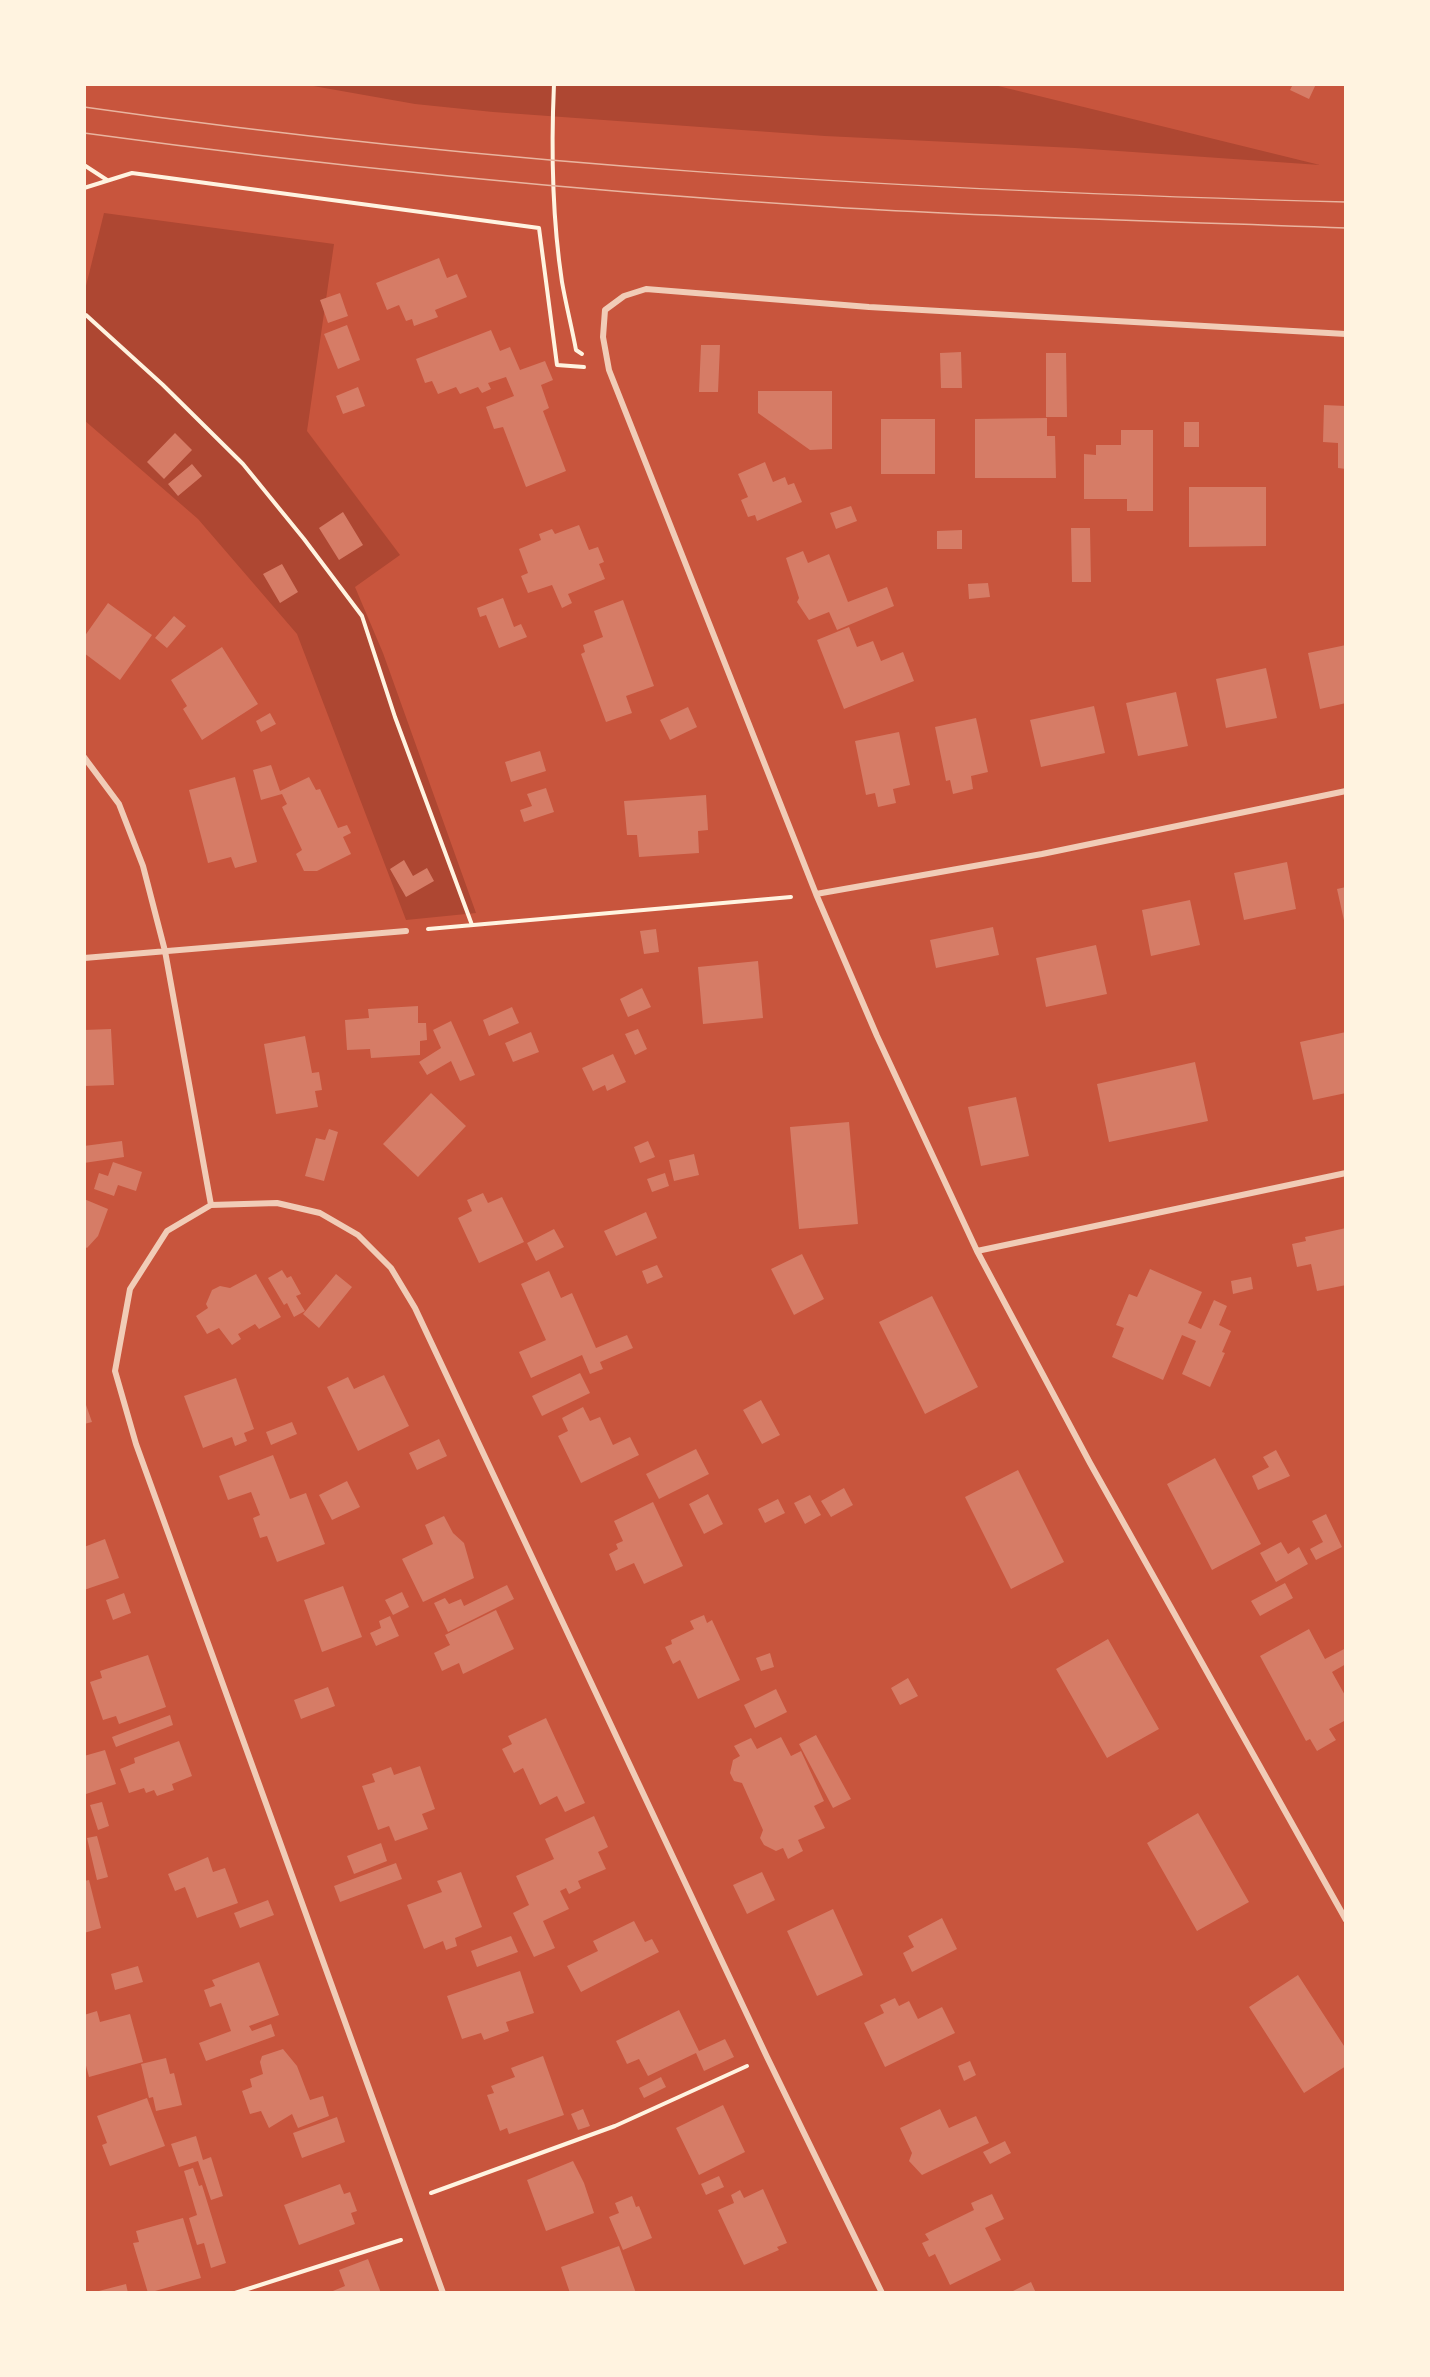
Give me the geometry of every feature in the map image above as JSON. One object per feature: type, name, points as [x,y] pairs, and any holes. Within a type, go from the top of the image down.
[{"type":"street","points":[[1346,334],[869,307],[646,289],[624,296],[605,310],[603,337],[609,370],[816,894],[877,1036],[977,1251],[1090,1464],[1346,1920]]},
{"type":"street","points":[[84,756],[119,804],[143,866],[165,951],[211,1204]]},
{"type":"street","points":[[816,894],[1042,854],[1346,791]]},
{"type":"street","points":[[84,958],[406,931]]},
{"type":"street","points":[[977,1251],[1346,1173]]},
{"type":"street","points":[[443,2293],[136,1444],[115,1371],[130,1289],[167,1231],[211,1204],[277,1203],[320,1213],[358,1234],[391,1268],[420,1318],[767,2057],[882,2293]]},
{"type":"path","points":[[554,84],[552,157],[556,231],[562,283],[576,350]]},
{"type":"path","points":[[84,165],[108,180]]},
{"type":"path","points":[[84,188],[132,172],[539,228],[557,365],[609,370]]},
{"type":"path","points":[[86,315],[163,385],[243,464],[304,538],[362,616],[395,717],[472,926]]},
{"type":"path","points":[[406,931],[816,894]]},
{"type":"path","points":[[410,2201],[615,2126],[767,2057]]},
{"type":"path","points":[[235,2293],[421,2233]]},
{"type":"shaded area","points":[[302,84],[990,84],[1320,165],[1075,148],[825,136],[493,112],[415,104]]},
{"type":"shaded area","points":[[104,213],[334,244],[307,431],[400,555],[355,587],[383,653],[476,913],[406,920],[297,634],[198,519],[84,420],[84,294]]},
{"type":"building","points":[[1293,84],[1316,84],[1309,99],[1290,90]]},
{"type":"building","points":[[439,258],[447,278],[457,274],[467,297],[435,310],[438,317],[414,326],[412,319],[406,321],[399,305],[387,310],[376,283]]},
{"type":"building","points":[[340,293],[348,316],[328,323],[320,300]]},
{"type":"building","points":[[347,325],[360,360],[338,369],[324,334]]},
{"type":"building","points":[[491,330],[500,351],[510,347],[520,370],[545,361],[553,380],[541,385],[549,408],[543,411],[566,471],[526,487],[503,427],[494,429],[486,407],[514,396],[506,377],[488,383],[491,389],[482,393],[478,387],[460,394],[456,387],[438,394],[432,381],[425,383],[416,359]]},
{"type":"building","points":[[701,345],[720,345],[718,392],[699,392]]},
{"type":"building","points":[[961,352],[962,388],[941,388],[940,353]]},
{"type":"building","points":[[1046,353],[1066,353],[1067,417],[1046,417]]},
{"type":"building","points":[[358,387],[365,406],[343,414],[336,396]]},
{"type":"building","points":[[758,391],[832,391],[832,449],[810,450],[758,413]]},
{"type":"building","points":[[1324,405],[1346,406],[1346,469],[1338,468],[1338,443],[1323,442]]},
{"type":"building","points":[[1047,418],[1047,436],[1055,436],[1056,478],[975,478],[975,419]]},
{"type":"building","points":[[881,419],[935,419],[935,474],[881,474]]},
{"type":"building","points":[[1184,422],[1199,422],[1199,447],[1184,447]]},
{"type":"building","points":[[1121,430],[1153,430],[1153,511],[1127,511],[1127,499],[1084,499],[1084,454],[1096,455],[1096,445],[1121,445]]},
{"type":"building","points":[[175,433],[192,450],[164,479],[147,462]]},
{"type":"building","points":[[765,462],[773,482],[785,477],[788,485],[794,483],[802,502],[757,521],[755,515],[748,517],[741,500],[748,497],[738,474]]},
{"type":"building","points":[[192,464],[202,476],[178,496],[168,484]]},
{"type":"building","points":[[1189,487],[1266,487],[1266,546],[1189,547]]},
{"type":"building","points":[[851,506],[857,521],[836,529],[830,513]]},
{"type":"building","points":[[343,512],[363,545],[339,560],[319,528]]},
{"type":"building","points":[[579,525],[589,550],[598,547],[604,562],[599,564],[605,579],[568,594],[572,603],[562,608],[552,585],[528,593],[521,576],[528,573],[519,549],[541,540],[539,534],[552,529],[555,534]]},
{"type":"building","points":[[1071,528],[1090,528],[1091,582],[1072,582]]},
{"type":"building","points":[[962,530],[962,549],[937,549],[937,531]]},
{"type":"building","points":[[803,551],[808,563],[829,554],[848,602],[887,587],[894,606],[837,630],[829,612],[809,620],[797,602],[799,598],[786,558]]},
{"type":"building","points":[[282,564],[298,592],[280,603],[263,574]]},
{"type":"building","points":[[988,583],[990,597],[969,599],[968,584]]},
{"type":"building","points":[[503,598],[514,627],[521,624],[527,637],[499,648],[486,615],[480,617],[477,608]]},
{"type":"building","points":[[623,600],[654,686],[626,696],[632,713],[606,722],[581,654],[585,652],[583,645],[603,637],[594,611]]},
{"type":"building","points":[[108,603],[152,635],[120,680],[84,653],[84,637]]},
{"type":"building","points":[[174,616],[186,626],[167,648],[155,638]]},
{"type":"building","points":[[849,627],[857,647],[873,641],[881,661],[903,652],[914,681],[844,709],[817,640]]},
{"type":"building","points":[[1346,645],[1346,703],[1320,709],[1308,653]]},
{"type":"building","points":[[222,647],[258,704],[202,740],[183,709],[187,706],[171,680]]},
{"type":"building","points":[[1266,668],[1277,718],[1226,728],[1216,679]]},
{"type":"building","points":[[1176,692],[1188,746],[1138,756],[1126,703]]},
{"type":"building","points":[[1094,706],[1105,753],[1041,767],[1030,720]]},
{"type":"building","points":[[688,707],[697,727],[670,740],[660,720]]},
{"type":"building","points":[[270,713],[276,724],[261,732],[256,721]]},
{"type":"building","points":[[976,718],[988,772],[971,776],[973,789],[953,794],[950,780],[946,781],[935,727]]},
{"type":"building","points":[[899,732],[910,785],[893,789],[896,803],[878,807],[875,793],[866,795],[855,741]]},
{"type":"building","points":[[540,751],[546,771],[511,782],[505,762]]},
{"type":"building","points":[[271,765],[280,791],[309,777],[316,790],[320,789],[338,828],[347,825],[351,833],[343,837],[351,854],[317,871],[304,871],[296,854],[302,850],[282,807],[287,804],[282,794],[261,800],[253,770]]},
{"type":"building","points":[[235,777],[257,862],[235,868],[231,857],[208,863],[189,790]]},
{"type":"building","points":[[546,788],[554,812],[524,822],[520,810],[532,806],[527,794]]},
{"type":"building","points":[[706,795],[708,830],[698,831],[699,853],[639,857],[637,835],[627,835],[624,801]]},
{"type":"building","points":[[404,860],[413,876],[427,868],[434,881],[406,897],[390,869]]},
{"type":"building","points":[[1287,862],[1296,909],[1244,920],[1234,873]]},
{"type":"building","points":[[1346,887],[1346,925],[1345,925],[1337,889]]},
{"type":"building","points":[[1190,900],[1200,945],[1151,956],[1142,910]]},
{"type":"building","points":[[993,927],[999,955],[936,968],[930,940]]},
{"type":"building","points":[[656,929],[659,952],[644,954],[640,931]]},
{"type":"building","points":[[1096,945],[1107,994],[1046,1007],[1036,958]]},
{"type":"building","points":[[758,961],[763,1018],[703,1024],[698,967]]},
{"type":"building","points":[[642,988],[651,1007],[628,1017],[620,999]]},
{"type":"building","points":[[418,1006],[418,1023],[426,1023],[427,1040],[420,1041],[420,1055],[371,1058],[370,1049],[347,1050],[345,1020],[369,1018],[368,1009]]},
{"type":"building","points":[[512,1007],[519,1023],[489,1036],[483,1020]]},
{"type":"building","points":[[451,1021],[475,1075],[460,1081],[451,1061],[427,1075],[419,1062],[441,1048],[433,1030]]},
{"type":"building","points":[[111,1029],[114,1085],[84,1086],[84,1030]]},
{"type":"building","points":[[638,1029],[647,1049],[635,1055],[625,1034]]},
{"type":"building","points":[[531,1032],[539,1052],[513,1062],[505,1043]]},
{"type":"building","points":[[1346,1032],[1346,1093],[1313,1100],[1300,1042]]},
{"type":"building","points":[[305,1036],[312,1073],[319,1072],[322,1090],[315,1091],[318,1107],[276,1114],[264,1044]]},
{"type":"building","points":[[613,1054],[626,1082],[607,1091],[605,1085],[593,1091],[582,1068]]},
{"type":"building","points":[[1195,1062],[1208,1121],[1109,1142],[1097,1084]]},
{"type":"building","points":[[431,1093],[466,1126],[418,1177],[383,1144]]},
{"type":"building","points":[[1016,1097],[1029,1156],[981,1166],[968,1107]]},
{"type":"building","points":[[849,1122],[858,1224],[799,1229],[790,1127]]},
{"type":"building","points":[[329,1129],[338,1132],[324,1181],[305,1176],[316,1138],[325,1140]]},
{"type":"building","points":[[122,1141],[124,1157],[84,1163],[84,1146]]},
{"type":"building","points":[[648,1141],[655,1157],[640,1163],[634,1147]]},
{"type":"building","points":[[694,1154],[699,1175],[674,1181],[669,1160]]},
{"type":"building","points":[[113,1162],[142,1172],[136,1191],[118,1185],[114,1196],[94,1189],[99,1173],[108,1176]]},
{"type":"building","points":[[665,1173],[669,1186],[652,1192],[647,1179]]},
{"type":"building","points":[[483,1193],[488,1203],[502,1197],[524,1242],[479,1263],[458,1218],[472,1211],[467,1200]]},
{"type":"building","points":[[84,1199],[108,1209],[98,1236],[87,1248],[84,1246]]},
{"type":"building","points":[[646,1212],[657,1238],[616,1256],[604,1231]]},
{"type":"building","points":[[1346,1228],[1346,1285],[1317,1291],[1311,1264],[1297,1267],[1292,1244],[1306,1241],[1305,1237]]},
{"type":"building","points":[[554,1229],[564,1247],[536,1261],[527,1243]]},
{"type":"building","points":[[802,1254],[824,1299],[794,1315],[771,1269]]},
{"type":"building","points":[[657,1265],[663,1277],[647,1284],[642,1271]]},
{"type":"building","points":[[1150,1269],[1202,1292],[1188,1323],[1201,1329],[1214,1300],[1227,1306],[1219,1325],[1231,1331],[1222,1352],[1225,1353],[1210,1387],[1182,1374],[1196,1341],[1182,1335],[1163,1380],[1112,1357],[1124,1328],[1116,1325],[1129,1294],[1137,1297]]},
{"type":"building","points":[[282,1270],[287,1278],[291,1276],[301,1294],[296,1296],[305,1311],[294,1317],[287,1303],[284,1305],[268,1278]]},
{"type":"building","points":[[549,1271],[561,1298],[572,1293],[596,1348],[627,1335],[633,1348],[600,1362],[603,1369],[590,1374],[582,1355],[531,1378],[519,1352],[546,1340],[521,1284]]},
{"type":"building","points":[[256,1274],[281,1317],[259,1329],[255,1324],[238,1334],[241,1339],[232,1345],[219,1328],[207,1334],[196,1316],[208,1308],[206,1304],[212,1290],[220,1286],[230,1288]]},
{"type":"building","points":[[336,1274],[352,1287],[319,1328],[303,1314]]},
{"type":"building","points":[[1251,1277],[1253,1289],[1233,1294],[1231,1281]]},
{"type":"building","points":[[932,1296],[978,1387],[925,1414],[879,1322]]},
{"type":"building","points":[[580,1373],[590,1393],[542,1416],[532,1396]]},
{"type":"building","points":[[384,1375],[409,1426],[358,1451],[327,1387],[348,1377],[354,1389]]},
{"type":"building","points":[[236,1378],[254,1429],[244,1433],[247,1441],[235,1446],[232,1437],[203,1448],[184,1396]]},
{"type":"building","points":[[761,1400],[780,1435],[762,1444],[743,1410]]},
{"type":"building","points":[[84,1405],[86,1405],[92,1422],[84,1424]]},
{"type":"building","points":[[583,1407],[590,1421],[600,1417],[613,1445],[630,1437],[639,1455],[581,1483],[558,1436],[568,1431],[562,1418]]},
{"type":"building","points":[[292,1422],[297,1434],[271,1445],[266,1432]]},
{"type":"building","points":[[439,1439],[447,1456],[417,1470],[409,1453]]},
{"type":"building","points":[[696,1449],[709,1474],[659,1499],[646,1474]]},
{"type":"building","points":[[1276,1450],[1290,1476],[1258,1490],[1252,1476],[1269,1467],[1263,1457]]},
{"type":"building","points":[[273,1455],[290,1499],[306,1493],[325,1544],[277,1562],[267,1536],[260,1538],[253,1518],[260,1515],[251,1492],[228,1500],[219,1476]]},
{"type":"building","points":[[1215,1458],[1261,1544],[1212,1570],[1167,1484]]},
{"type":"building","points":[[1018,1470],[1064,1562],[1011,1589],[965,1497]]},
{"type":"building","points":[[347,1481],[360,1507],[332,1520],[319,1495]]},
{"type":"building","points":[[844,1488],[853,1505],[831,1517],[821,1501]]},
{"type":"building","points":[[708,1494],[723,1524],[704,1534],[689,1504]]},
{"type":"building","points":[[810,1495],[821,1515],[805,1524],[794,1503]]},
{"type":"building","points":[[778,1499],[785,1513],[765,1523],[758,1509]]},
{"type":"building","points":[[653,1502],[683,1566],[644,1584],[634,1563],[616,1571],[609,1554],[618,1549],[616,1544],[623,1541],[614,1521]]},
{"type":"building","points":[[1326,1514],[1342,1547],[1316,1560],[1310,1549],[1323,1542],[1312,1521]]},
{"type":"building","points":[[444,1516],[453,1533],[464,1543],[474,1578],[423,1602],[402,1559],[433,1544],[425,1525]]},
{"type":"building","points":[[105,1539],[119,1578],[84,1590],[84,1547]]},
{"type":"building","points":[[1281,1542],[1288,1554],[1299,1547],[1308,1564],[1276,1582],[1260,1553]]},
{"type":"building","points":[[1285,1583],[1293,1598],[1260,1616],[1251,1601]]},
{"type":"building","points":[[507,1585],[514,1599],[448,1632],[434,1603],[445,1598],[449,1604],[461,1599],[464,1606]]},
{"type":"building","points":[[343,1586],[362,1637],[322,1652],[304,1600]]},
{"type":"building","points":[[402,1592],[409,1607],[393,1615],[385,1600]]},
{"type":"building","points":[[124,1593],[131,1613],[113,1620],[106,1600]]},
{"type":"building","points":[[496,1610],[514,1649],[463,1674],[459,1663],[442,1671],[434,1653],[450,1645],[445,1635]]},
{"type":"building","points":[[704,1615],[707,1623],[712,1620],[740,1680],[698,1699],[680,1660],[673,1664],[665,1647],[672,1644],[671,1640],[694,1629],[690,1621]]},
{"type":"building","points":[[390,1616],[399,1636],[376,1646],[370,1633],[381,1628],[379,1621]]},
{"type":"building","points":[[1309,1629],[1325,1659],[1346,1648],[1346,1664],[1332,1672],[1346,1697],[1346,1720],[1329,1729],[1336,1740],[1317,1751],[1310,1739],[1306,1741],[1260,1656]]},
{"type":"building","points":[[1108,1639],[1159,1729],[1107,1758],[1056,1669]]},
{"type":"building","points":[[770,1653],[774,1667],[761,1671],[756,1658]]},
{"type":"building","points":[[148,1655],[166,1707],[119,1724],[116,1716],[103,1720],[90,1682],[102,1678],[100,1671]]},
{"type":"building","points":[[908,1678],[918,1696],[900,1705],[891,1688]]},
{"type":"building","points":[[328,1687],[335,1706],[301,1719],[294,1700]]},
{"type":"building","points":[[776,1689],[787,1712],[755,1728],[744,1705]]},
{"type":"building","points":[[170,1715],[173,1725],[116,1747],[112,1737]]},
{"type":"building","points":[[546,1718],[585,1803],[565,1812],[557,1796],[540,1805],[523,1768],[514,1773],[502,1749],[512,1744],[508,1736]]},
{"type":"building","points":[[816,1735],[851,1799],[833,1808],[799,1744]]},
{"type":"building","points":[[781,1737],[791,1756],[801,1751],[824,1801],[814,1806],[825,1828],[798,1840],[803,1851],[788,1859],[783,1848],[776,1851],[764,1845],[760,1838],[763,1830],[742,1783],[734,1781],[730,1773],[733,1760],[740,1756],[734,1746],[751,1738],[757,1749]]},
{"type":"building","points":[[179,1741],[192,1776],[172,1784],[174,1790],[157,1796],[154,1790],[146,1793],[144,1788],[129,1793],[120,1769],[135,1763],[134,1758]]},
{"type":"building","points":[[105,1750],[116,1784],[86,1794],[84,1756]]},
{"type":"building","points":[[420,1766],[435,1809],[422,1814],[428,1829],[395,1841],[389,1826],[378,1830],[362,1786],[375,1782],[372,1774],[391,1767],[394,1775]]},
{"type":"building","points":[[102,1802],[109,1826],[98,1830],[90,1805]]},
{"type":"building","points":[[1198,1813],[1249,1902],[1197,1931],[1147,1843]]},
{"type":"building","points":[[594,1816],[608,1847],[598,1852],[606,1869],[578,1881],[581,1888],[569,1894],[566,1888],[560,1891],[569,1909],[543,1921],[555,1948],[534,1957],[513,1913],[529,1905],[516,1876],[554,1859],[545,1839]]},
{"type":"building","points":[[97,1836],[108,1877],[97,1880],[87,1838]]},
{"type":"building","points":[[381,1843],[387,1861],[354,1874],[347,1856]]},
{"type":"building","points":[[208,1857],[213,1872],[225,1868],[238,1903],[197,1918],[185,1887],[175,1891],[168,1874]]},
{"type":"building","points":[[396,1863],[402,1879],[340,1902],[334,1886]]},
{"type":"building","points":[[461,1872],[482,1927],[455,1938],[457,1946],[446,1950],[443,1941],[424,1949],[407,1905],[442,1892],[437,1881]]},
{"type":"building","points":[[762,1872],[775,1900],[747,1914],[733,1885]]},
{"type":"building","points":[[89,1880],[101,1928],[84,1933],[84,1881]]},
{"type":"building","points":[[268,1900],[274,1915],[240,1928],[234,1913]]},
{"type":"building","points":[[833,1909],[863,1975],[817,1996],[787,1931]]},
{"type":"building","points":[[942,1918],[957,1949],[912,1972],[903,1953],[914,1947],[908,1936]]},
{"type":"building","points":[[634,1921],[645,1942],[652,1939],[659,1952],[581,1992],[567,1966],[598,1951],[593,1941]]},
{"type":"building","points":[[511,1936],[518,1952],[477,1967],[471,1951]]},
{"type":"building","points":[[259,1962],[279,2015],[249,2026],[252,2031],[271,2024],[275,2036],[206,2061],[199,2043],[231,2031],[221,2003],[210,2007],[204,1990],[215,1986],[212,1980]]},
{"type":"building","points":[[138,1966],[143,1982],[115,1990],[111,1974]]},
{"type":"building","points":[[520,1971],[534,2013],[506,2022],[509,2031],[484,2040],[481,2033],[462,2039],[447,1996]]},
{"type":"building","points":[[1298,1975],[1346,2049],[1346,2066],[1304,2093],[1249,2007]]},
{"type":"building","points":[[895,1998],[899,2006],[909,2001],[918,2019],[942,2007],[955,2033],[885,2067],[864,2023],[884,2013],[880,2005]]},
{"type":"building","points":[[679,2010],[699,2051],[725,2039],[734,2057],[704,2071],[696,2053],[648,2076],[639,2059],[627,2064],[616,2041]]},
{"type":"building","points":[[97,2011],[100,2022],[130,2014],[143,2062],[89,2077],[84,2058],[84,2015]]},
{"type":"building","points":[[283,2049],[297,2066],[310,2100],[323,2096],[329,2116],[298,2128],[292,2114],[269,2128],[261,2111],[250,2114],[242,2091],[252,2087],[250,2079],[263,2074],[260,2062],[262,2056]]},
{"type":"building","points":[[543,2056],[564,2115],[509,2134],[507,2128],[500,2131],[487,2095],[494,2093],[491,2086],[515,2077],[511,2068]]},
{"type":"building","points":[[166,2058],[170,2074],[174,2073],[182,2105],[156,2111],[153,2097],[149,2098],[141,2064]]},
{"type":"building","points":[[970,2061],[976,2075],[964,2081],[958,2066]]},
{"type":"building","points":[[661,2077],[666,2087],[644,2098],[639,2088]]},
{"type":"building","points":[[147,2098],[165,2146],[110,2166],[102,2145],[107,2143],[97,2116]]},
{"type":"building","points":[[723,2105],[745,2152],[699,2175],[676,2128]]},
{"type":"building","points":[[583,2109],[590,2126],[578,2130],[571,2114]]},
{"type":"building","points":[[940,2109],[949,2128],[976,2116],[989,2143],[922,2175],[909,2161],[912,2153],[900,2128]]},
{"type":"building","points":[[337,2117],[345,2142],[302,2158],[293,2133]]},
{"type":"building","points":[[196,2136],[203,2160],[211,2157],[223,2196],[211,2200],[198,2161],[179,2167],[171,2144]]},
{"type":"building","points":[[1005,2141],[1011,2153],[990,2164],[983,2152]]},
{"type":"building","points":[[573,2161],[584,2183],[594,2213],[546,2231],[527,2180]]},
{"type":"building","points":[[193,2168],[199,2186],[202,2185],[226,2263],[211,2268],[204,2243],[197,2245],[189,2218],[197,2215],[184,2171]]},
{"type":"building","points":[[719,2176],[724,2187],[706,2195],[701,2184]]},
{"type":"building","points":[[340,2184],[344,2194],[350,2192],[357,2211],[351,2213],[355,2224],[299,2245],[284,2205]]},
{"type":"building","points":[[763,2189],[787,2243],[777,2247],[779,2250],[744,2265],[718,2210],[734,2203],[731,2195],[740,2190],[744,2198]]},
{"type":"building","points":[[992,2194],[1004,2219],[985,2228],[1001,2260],[950,2285],[935,2254],[929,2257],[922,2243],[929,2240],[925,2234],[974,2210],[971,2203]]},
{"type":"building","points":[[632,2196],[636,2207],[639,2206],[652,2238],[623,2250],[609,2217],[619,2213],[615,2203]]},
{"type":"building","points":[[183,2218],[201,2278],[148,2293],[133,2243],[139,2242],[136,2231]]},
{"type":"building","points":[[619,2246],[636,2293],[570,2293],[561,2267]]},
{"type":"building","points":[[368,2259],[381,2293],[328,2293],[345,2286],[339,2270]]},
{"type":"building","points":[[1031,2282],[1036,2293],[1009,2293]]},
{"type":"building","points":[[126,2284],[128,2293],[95,2293],[95,2292]]},
{"type":"tram line","points":[[84,107],[398,146],[714,173],[1030,191],[1346,202]]},
{"type":"tram line","points":[[84,133],[363,167],[550,186],[737,201],[959,214],[1346,228]]}]
